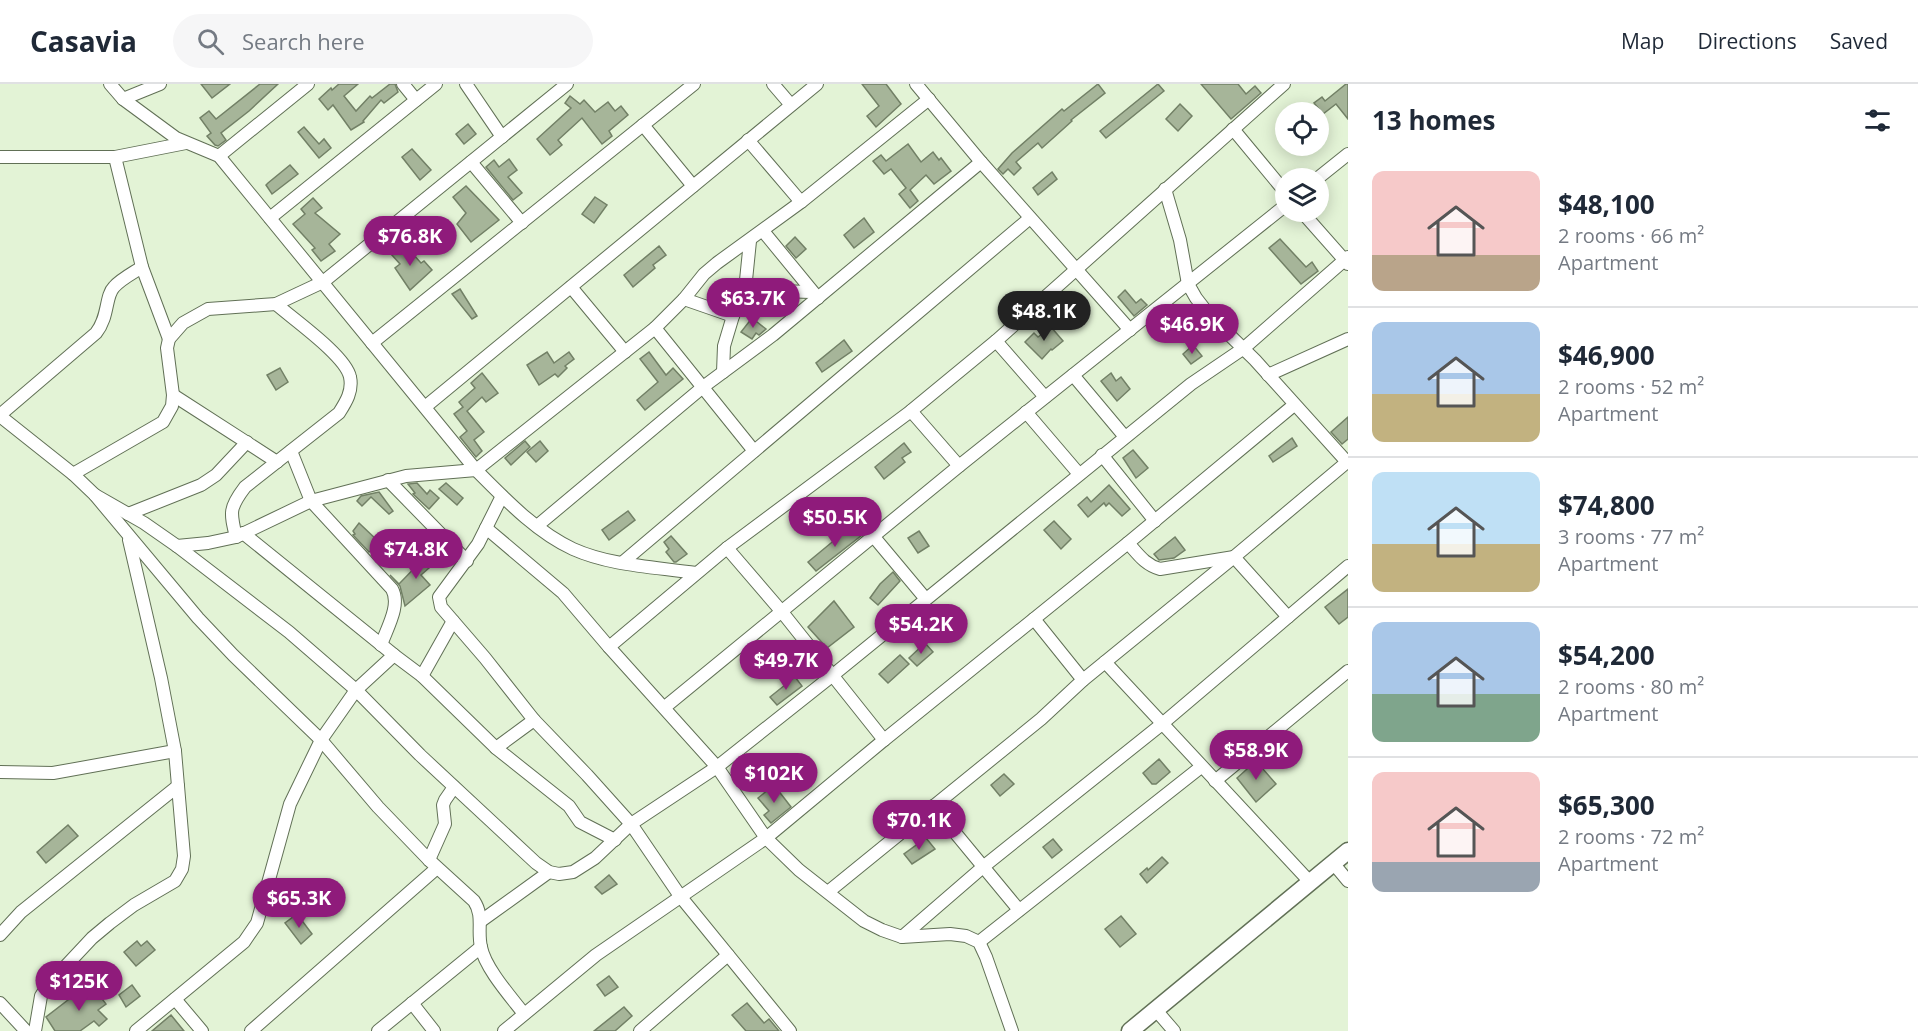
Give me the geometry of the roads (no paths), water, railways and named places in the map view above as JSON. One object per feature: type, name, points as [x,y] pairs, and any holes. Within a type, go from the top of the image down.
[{"type":"street","points":[[110,84],[123,99],[176,138],[219,156],[476,470],[537,526],[572,548],[597,557],[696,573]]},
{"type":"street","points":[[123,99],[160,84]]},
{"type":"street","points":[[219,156],[308,84]]},
{"type":"street","points":[[403,84],[416,99]]},
{"type":"street","points":[[270,218],[436,84]]},
{"type":"street","points":[[466,84],[502,137]]},
{"type":"street","points":[[74,474],[163,422],[172,406],[173,395],[167,348],[169,339],[183,323],[208,309],[276,304],[323,282],[567,84]]},
{"type":"street","points":[[372,343],[694,84]]},
{"type":"street","points":[[773,84],[791,105]]},
{"type":"street","points":[[425,407],[817,84]]},
{"type":"street","points":[[916,84],[981,162],[1130,330]]},
{"type":"street","points":[[609,647],[727,548],[910,411],[996,341],[1284,84]]},
{"type":"street","points":[[177,546],[208,543],[240,535],[311,501],[388,480],[406,476],[476,470],[625,352],[684,299],[704,274],[764,231],[929,99]]},
{"type":"street","points":[[643,126],[693,186]]},
{"type":"street","points":[[1233,129],[1275,180]]},
{"type":"street","points":[[748,141],[801,202]]},
{"type":"street","points":[[0,157],[115,157],[187,143]]},
{"type":"street","points":[[1329,169],[1348,154]]},
{"type":"street","points":[[115,157],[142,267],[169,339]]},
{"type":"street","points":[[471,162],[522,223]]},
{"type":"street","points":[[537,526],[814,295],[981,162]]},
{"type":"street","points":[[828,892],[1041,719],[1083,680],[1347,462],[1244,348],[1210,316],[1188,284],[1180,240],[1165,189]]},
{"type":"street","points":[[665,707],[958,466],[1275,214]]},
{"type":"street","points":[[623,562],[1030,218]]},
{"type":"street","points":[[95,495],[177,546],[289,632],[356,690],[454,787],[549,872],[559,874],[573,872],[595,858],[632,824],[717,767],[1191,384],[1244,348],[1347,260],[1311,222]]},
{"type":"street","points":[[764,231],[814,295]]},
{"type":"street","points":[[723,372],[724,346],[733,316],[745,290],[750,241]]},
{"type":"street","points":[[142,267],[114,287],[102,325],[96,333],[0,415],[74,474],[95,495],[198,618],[321,741],[378,807],[433,864],[474,901],[479,909],[481,921],[481,947],[488,963],[524,1014]]},
{"type":"street","points":[[571,287],[625,352]]},
{"type":"street","points":[[745,290],[814,295]]},
{"type":"street","points":[[684,299],[733,316]]},
{"type":"street","points":[[276,304],[340,359],[350,377],[350,396],[339,413],[244,487],[233,503],[231,518],[240,535],[422,676],[496,748],[569,806],[580,822],[615,840]]},
{"type":"street","points":[[654,327],[754,451]]},
{"type":"street","points":[[1268,375],[1348,339]]},
{"type":"street","points":[[996,341],[1045,397]]},
{"type":"street","points":[[1073,375],[1125,437]]},
{"type":"street","points":[[173,395],[277,462]]},
{"type":"street","points":[[504,1031],[596,955],[766,838],[1294,405]]},
{"type":"street","points":[[910,411],[958,466]]},
{"type":"street","points":[[1026,412],[1079,474]]},
{"type":"street","points":[[128,514],[201,485],[216,475],[247,442]]},
{"type":"street","points":[[291,451],[311,501],[396,596],[396,603],[381,645]]},
{"type":"street","points":[[1102,455],[1155,521]]},
{"type":"street","points":[[388,480],[467,561]]},
{"type":"street","points":[[502,496],[467,561],[439,597],[441,607],[534,720],[632,824],[681,896],[790,1031]]},
{"type":"street","points":[[486,528],[563,593],[717,767],[766,838],[799,870],[864,921],[882,930],[902,937],[950,934],[966,936],[979,942],[987,957],[1012,1031]]},
{"type":"street","points":[[35,1031],[41,996],[48,984],[92,938],[134,905],[175,881],[182,869],[184,856],[175,751],[161,678],[128,535]]},
{"type":"street","points":[[874,537],[925,598]]},
{"type":"street","points":[[1128,543],[1144,561],[1160,569],[1234,557]]},
{"type":"street","points":[[727,548],[782,612],[884,740]]},
{"type":"street","points":[[1234,557],[1288,617]]},
{"type":"street","points":[[902,937],[983,867],[1162,724],[1348,566]]},
{"type":"street","points":[[1035,619],[1083,680]]},
{"type":"street","points":[[422,676],[453,621]]},
{"type":"street","points":[[136,1031],[244,942],[257,923],[290,804],[321,741],[356,690],[394,655]]},
{"type":"street","points":[[1105,662],[1311,882]]},
{"type":"street","points":[[1215,781],[1348,671]]},
{"type":"street","points":[[496,748],[534,720]]},
{"type":"street","points":[[0,772],[53,773],[175,751]]},
{"type":"street","points":[[979,942],[1201,766]]},
{"type":"street","points":[[0,935],[21,912],[178,786]]},
{"type":"street","points":[[251,1031],[433,864],[445,824],[443,805],[454,787]]},
{"type":"street","points":[[933,807],[1019,910]]},
{"type":"street","points":[[1130,1031],[1348,851]]},
{"type":"street","points":[[1333,863],[1348,881]]},
{"type":"street","points":[[481,921],[549,872]]},
{"type":"street","points":[[378,1031],[481,947]]},
{"type":"street","points":[[640,1031],[728,955]]},
{"type":"street","points":[[175,999],[202,1031]]},
{"type":"street","points":[[0,1003],[26,1031]]},
{"type":"street","points":[[412,1003],[434,1031]]},
{"type":"street","points":[[1155,1010],[1174,1031]]}]
